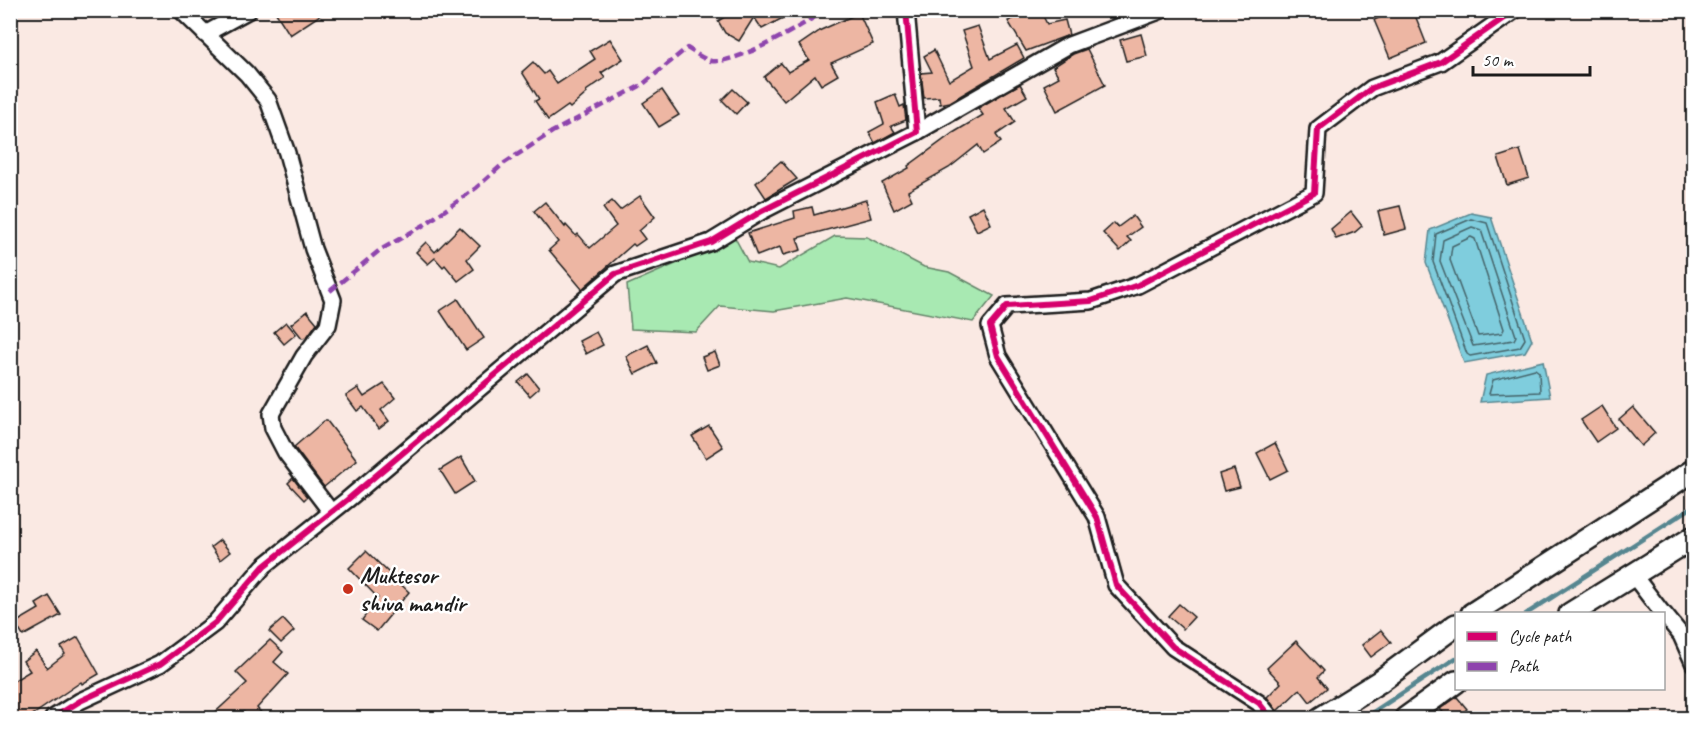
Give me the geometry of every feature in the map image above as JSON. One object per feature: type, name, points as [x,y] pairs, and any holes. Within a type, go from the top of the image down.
[{"type":"main road","points":[[1475,612],[1694,470]]},
{"type":"main road","points":[[1573,612],[1694,537]]},
{"type":"main road","points":[[1321,718],[1379,682],[1455,625]]},
{"type":"main road","points":[[1406,718],[1455,683]]},
{"type":"street","points":[[181,10],[247,74],[268,100],[287,153],[313,249],[333,300],[328,325],[298,365],[271,414],[273,428],[286,453],[332,512]]},
{"type":"street","points":[[205,34],[249,10]]},
{"type":"street","points":[[906,10],[917,132]]},
{"type":"street","points":[[53,718],[80,700],[160,664],[215,623],[264,566],[332,512],[615,274],[711,242],[762,211],[917,132],[1069,45],[1133,15],[1162,10]]},
{"type":"street","points":[[1270,718],[1259,703],[1173,647],[1116,585],[1097,517],[998,356],[990,326],[1007,306],[1091,301],[1138,285],[1314,193],[1318,129],[1372,88],[1441,62],[1515,10]]},
{"type":"street","points":[[1634,576],[1662,612]]},
{"type":"street","points":[[1665,615],[1681,635],[1694,664]]},
{"type":"green space","points":[[733,234],[748,262],[779,269],[835,236],[867,237],[924,267],[949,272],[994,296],[973,322],[847,298],[774,311],[720,306],[696,332],[631,329],[627,285],[687,259]]},
{"type":"water","points":[[1471,213],[1491,217],[1532,340],[1525,352],[1464,363],[1426,263],[1430,230]]},
{"type":"water","points":[[1543,361],[1550,397],[1480,402],[1486,375]]},
{"type":"building","points":[[274,10],[328,10],[290,35]]},
{"type":"building","points":[[722,10],[798,10],[762,29],[754,17],[739,41],[725,33],[718,21],[726,16]]},
{"type":"building","points":[[1032,10],[1040,10],[1047,24],[1065,20],[1069,35],[1026,51],[1008,21]]},
{"type":"building","points":[[1398,10],[1413,10],[1426,43],[1390,58],[1374,20]]},
{"type":"building","points":[[859,13],[873,44],[831,63],[838,75],[821,85],[815,75],[784,101],[764,77],[781,63],[788,72],[809,60],[799,45],[821,30]]},
{"type":"building","points":[[978,26],[990,59],[1017,45],[1024,58],[950,102],[940,104],[939,97],[924,98],[921,73],[932,72],[924,56],[934,50],[949,81],[974,66],[962,31]]},
{"type":"building","points":[[1141,34],[1147,56],[1126,61],[1120,40]]},
{"type":"building","points":[[610,39],[623,59],[601,73],[605,78],[586,91],[587,93],[570,108],[568,106],[548,120],[535,101],[539,99],[522,72],[533,62],[544,74],[548,71],[557,84],[595,59],[590,51]]},
{"type":"building","points":[[1087,49],[1105,85],[1057,111],[1044,85],[1059,77],[1053,67],[1073,54]]},
{"type":"building","points":[[1020,84],[1027,96],[1006,108],[1015,122],[996,135],[1001,142],[983,154],[978,145],[949,168],[908,191],[912,200],[894,210],[882,183],[909,168],[908,166],[953,133],[983,115],[978,108]]},
{"type":"building","points":[[733,89],[747,102],[736,114],[722,100]]},
{"type":"building","points":[[662,90],[679,115],[659,127],[643,103]]},
{"type":"building","points":[[895,94],[900,107],[904,105],[906,120],[891,126],[895,132],[875,143],[869,132],[884,124],[877,102]]},
{"type":"building","points":[[1520,150],[1529,178],[1507,185],[1498,157]]},
{"type":"building","points":[[781,161],[797,179],[766,198],[756,183]]},
{"type":"building","points":[[640,196],[655,217],[639,231],[645,239],[635,246],[633,244],[582,289],[549,250],[558,242],[534,211],[545,202],[565,227],[566,225],[576,236],[578,234],[590,248],[616,226],[603,208],[612,201],[620,210]]},
{"type":"building","points":[[866,200],[871,218],[797,238],[801,250],[783,255],[780,247],[757,256],[748,233],[795,218],[794,211],[812,207],[814,215]]},
{"type":"building","points":[[983,206],[991,224],[977,231],[968,214]]},
{"type":"building","points":[[1400,206],[1406,229],[1384,235],[1378,211]]},
{"type":"building","points":[[1351,212],[1362,226],[1355,232],[1336,239],[1331,229]]},
{"type":"building","points":[[1133,216],[1141,227],[1127,237],[1131,241],[1120,251],[1103,233],[1114,223],[1118,227]]},
{"type":"building","points":[[460,227],[480,246],[467,259],[474,269],[458,281],[445,265],[443,267],[435,258],[428,264],[416,252],[426,242],[435,252]]},
{"type":"building","points":[[458,299],[484,338],[466,350],[440,311]]},
{"type":"building","points":[[307,311],[317,323],[307,337],[302,338],[291,324]]},
{"type":"building","points":[[286,322],[296,334],[284,344],[274,332]]},
{"type":"building","points":[[596,332],[603,345],[586,354],[579,341]]},
{"type":"building","points":[[648,345],[657,363],[635,374],[626,356]]},
{"type":"building","points":[[715,352],[720,365],[707,370],[702,357]]},
{"type":"building","points":[[528,374],[539,388],[530,396],[518,382]]},
{"type":"building","points":[[384,384],[395,398],[381,410],[389,421],[379,429],[363,407],[357,411],[346,396],[358,388],[364,397]]},
{"type":"building","points":[[1602,406],[1616,428],[1596,442],[1581,420]]},
{"type":"building","points":[[1633,407],[1655,433],[1641,446],[1619,419]]},
{"type":"building","points":[[324,421],[327,421],[357,460],[324,487],[294,447]]},
{"type":"building","points":[[709,426],[723,447],[706,458],[692,436]]},
{"type":"building","points":[[1275,443],[1288,470],[1270,479],[1257,453]]},
{"type":"building","points":[[461,457],[475,481],[455,494],[440,470]]},
{"type":"building","points":[[1234,469],[1240,487],[1224,491],[1219,474]]},
{"type":"building","points":[[293,478],[307,497],[304,500],[288,483]]},
{"type":"building","points":[[220,540],[230,552],[220,560],[211,547]]},
{"type":"building","points":[[366,551],[409,592],[377,631],[362,620],[378,598],[349,568]]},
{"type":"building","points":[[49,596],[61,615],[23,636],[15,623],[39,609],[36,604]]},
{"type":"building","points":[[1179,604],[1194,617],[1183,629],[1168,616]]},
{"type":"building","points":[[283,619],[294,631],[281,643],[269,631]]},
{"type":"building","points":[[1381,630],[1391,642],[1371,657],[1362,645]]},
{"type":"building","points":[[78,637],[99,674],[82,684],[81,682],[28,718],[20,718],[10,702],[10,683],[30,671],[23,661],[36,651],[47,668],[65,654],[61,647]]},
{"type":"building","points":[[270,640],[283,652],[274,662],[288,674],[257,708],[266,718],[249,718],[244,712],[237,718],[209,718],[247,683],[236,672]]},
{"type":"building","points":[[1296,641],[1324,671],[1318,677],[1327,688],[1310,702],[1300,689],[1277,711],[1267,697],[1281,683],[1267,668]]},
{"type":"building","points":[[1457,697],[1467,709],[1457,718],[1448,718],[1440,709]]},
{"type":"waterway","points":[[1529,612],[1694,506]]},
{"type":"waterway","points":[[1364,718],[1455,659]]},
{"type":"marked path","points":[[330,291],[380,250],[424,225],[476,188],[503,164],[552,132],[642,85],[687,48],[711,61],[722,61],[753,51],[825,10]]},
{"type":"cycle path","points":[[53,718],[80,701],[160,664],[215,623],[264,566],[347,500],[615,274],[711,242],[762,211],[917,132],[906,10]]},
{"type":"cycle path","points":[[1271,718],[1259,703],[1173,647],[1116,585],[1097,517],[998,356],[990,326],[1007,306],[1091,301],[1138,285],[1314,193],[1318,129],[1372,88],[1441,62],[1515,10]]},
{"type":"place","name":"Muktesor shiva mandir","points":[[348,589]]}]
